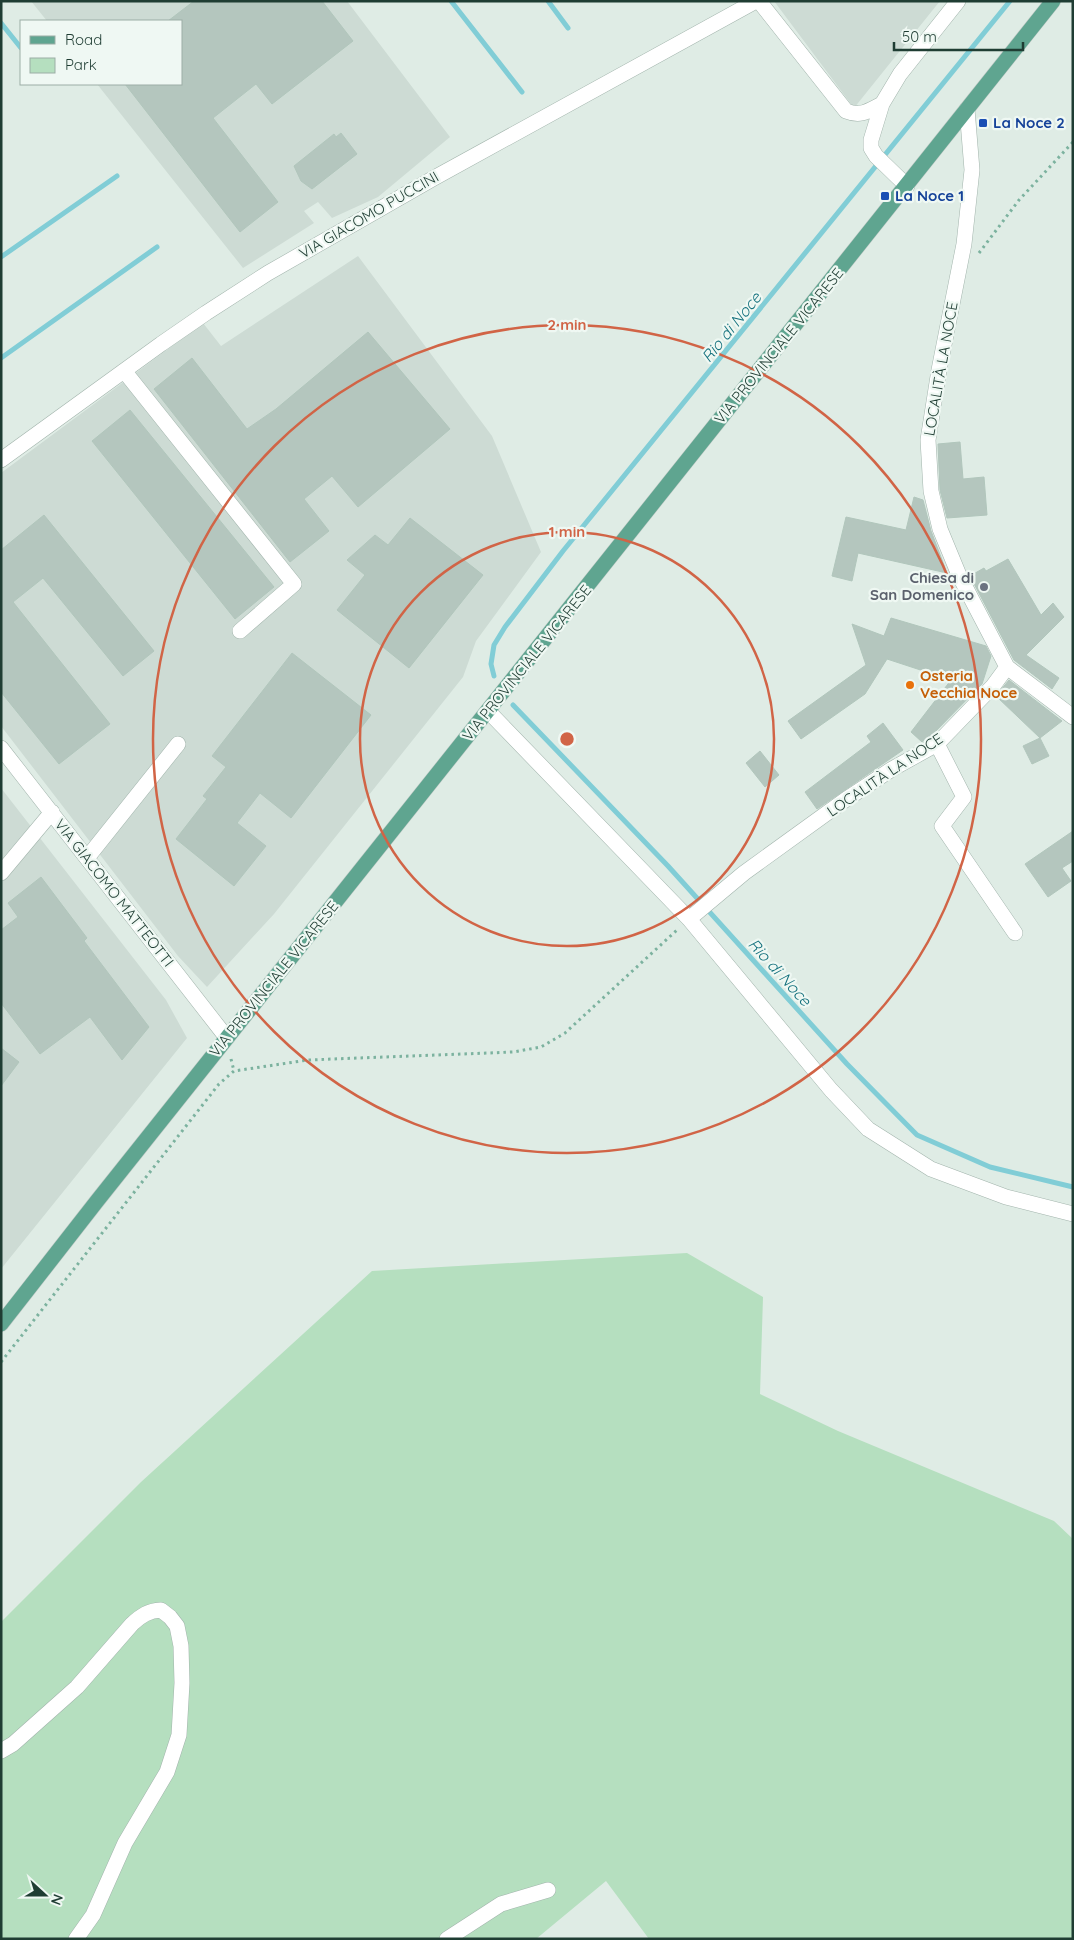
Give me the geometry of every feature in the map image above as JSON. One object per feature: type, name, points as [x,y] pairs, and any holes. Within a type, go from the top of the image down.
[{"type":"main road","name":"VIA PROVINCIALE VICARESE","points":[[1,1324],[1053,1]]},
{"type":"street","name":"VIA GIACOMO PUCCINI","points":[[1,460],[206,313],[314,246],[476,154],[757,1],[846,111],[854,114],[863,114],[882,104]]},
{"type":"street","points":[[907,186],[880,161],[871,148],[871,140],[882,104],[900,74],[958,1]]},
{"type":"street","name":"LOCALITÀ LA NOCE","points":[[698,911],[744,873],[845,800],[892,769],[937,744],[993,686],[1007,667],[959,575],[940,529],[931,491],[928,440],[938,370],[964,244],[972,170],[967,109]]},
{"type":"street","points":[[125,372],[294,584],[240,630]]},
{"type":"street","points":[[1007,667],[1073,717]]},
{"type":"street","points":[[488,711],[698,911],[832,1090],[868,1129],[931,1169],[1006,1197],[1073,1214]]},
{"type":"street","points":[[87,858],[178,744]]},
{"type":"street","points":[[937,744],[964,797],[942,826],[1015,933]]},
{"type":"street","name":"VIA GIACOMO MATTEOTTI","points":[[1,748],[227,1038]]},
{"type":"street","points":[[1,873],[52,812]]},
{"type":"street","points":[[1,1751],[13,1744],[77,1687],[141,1616],[149,1611],[161,1610],[177,1626],[182,1683],[179,1735],[167,1772],[125,1843],[92,1915],[76,1939]]},
{"type":"street","points":[[447,1939],[501,1904],[548,1890]]},
{"type":"path","points":[[976,257],[1019,200],[1073,142]]},
{"type":"path","points":[[1,1362],[219,1084],[234,1071],[308,1060],[513,1052],[541,1046],[565,1033],[698,911]]},
{"type":"shaded area","points":[[31,1],[347,1],[450,137],[378,197],[332,218],[318,202],[304,211],[314,223],[243,268],[98,85],[182,85],[182,20],[46,20]]},
{"type":"shaded area","points":[[774,1],[940,1],[854,108]]},
{"type":"shaded area","points":[[358,256],[492,436],[541,552],[476,641],[463,677],[274,914],[207,987],[178,956],[1,726],[1,473],[203,323],[221,346]]},
{"type":"shaded area","points":[[1,788],[166,1000],[187,1038],[1,1269]]},
{"type":"green space","points":[[687,1253],[763,1297],[760,1394],[838,1431],[1054,1521],[1073,1539],[1073,1939],[649,1939],[606,1881],[536,1939],[1,1939],[1,1622],[141,1482],[372,1271]]},
{"type":"building","points":[[194,1],[322,1],[353,41],[272,104],[256,84],[213,118],[278,202],[240,232],[126,85],[182,85],[182,20],[169,20]]},
{"type":"building","points":[[341,133],[357,154],[312,189],[301,181],[294,166],[334,134],[336,137]]},
{"type":"building","points":[[368,332],[450,429],[358,507],[332,476],[304,499],[329,531],[290,562],[154,389],[192,358],[247,429],[276,409]]},
{"type":"building","points":[[130,410],[274,587],[235,619],[92,441]]},
{"type":"building","points":[[960,442],[963,479],[984,477],[987,515],[947,518],[940,490],[938,444]]},
{"type":"building","points":[[914,497],[923,500],[931,531],[947,573],[858,553],[852,581],[832,576],[846,517],[906,530]]},
{"type":"building","points":[[44,515],[154,651],[123,676],[43,578],[13,602],[110,724],[59,764],[1,692],[1,550]]},
{"type":"building","points":[[410,518],[483,575],[409,668],[337,610],[365,575],[347,560],[375,535],[388,545]]},
{"type":"building","points":[[1008,559],[1041,615],[1053,603],[1064,617],[1026,655],[1059,678],[1052,689],[1014,660],[970,576],[984,568],[986,571]]},
{"type":"building","points":[[891,618],[986,646],[991,656],[982,684],[931,736],[922,742],[911,732],[951,680],[887,659],[865,694],[801,739],[788,721],[866,665],[852,624],[884,636]]},
{"type":"building","points":[[292,653],[371,715],[291,818],[260,793],[237,823],[266,846],[234,886],[176,839],[207,799],[203,796],[226,767],[212,756]]},
{"type":"building","points":[[1009,680],[1062,721],[1040,738],[996,696]]},
{"type":"building","points":[[883,723],[903,750],[817,809],[805,792],[871,742],[867,736]]},
{"type":"building","points":[[1040,738],[1049,756],[1032,764],[1023,746]]},
{"type":"building","points":[[760,751],[779,775],[765,787],[746,763]]},
{"type":"building","points":[[1073,831],[1073,861],[1062,868],[1071,881],[1048,897],[1025,864]]},
{"type":"building","points":[[41,877],[87,938],[84,941],[149,1027],[122,1060],[90,1017],[40,1054],[1,1003],[1,930],[18,917],[8,903]]},
{"type":"building","points":[[1,1048],[19,1062],[1,1086]]},
{"type":"waterway","points":[[451,1],[522,92]]},
{"type":"waterway","points":[[548,1],[568,28]]},
{"type":"waterway","name":"Rio di Noce","points":[[494,676],[491,664],[494,645],[505,627],[563,551],[1010,1]]},
{"type":"waterway","points":[[1,23],[20,47]]},
{"type":"waterway","points":[[1,257],[117,176]]},
{"type":"waterway","points":[[1,358],[157,247]]},
{"type":"waterway","name":"Rio di Noce","points":[[513,705],[668,866],[847,1064],[917,1135],[990,1167],[1073,1187]]},
{"type":"place","name":"La Noce 2","points":[[983,123]]},
{"type":"place","name":"La Noce 1","points":[[885,196]]},
{"type":"place","name":"Chiesa di San Domenico","points":[[984,587]]},
{"type":"place","name":"Osteria Vecchia Noce","points":[[910,685]]}]
